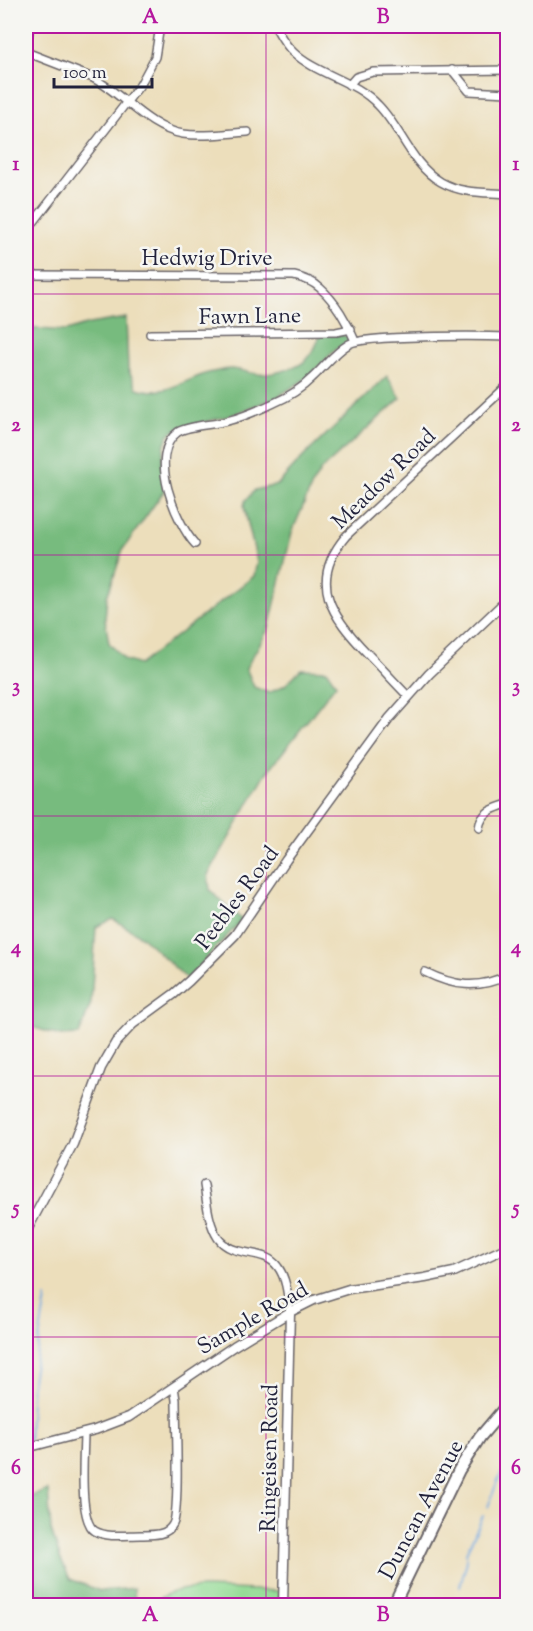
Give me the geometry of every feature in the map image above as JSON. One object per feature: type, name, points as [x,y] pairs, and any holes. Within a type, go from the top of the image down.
[{"type":"main road","points":[[26,41],[29,26]]},
{"type":"main road","name":"Duncan Avenue","points":[[393,1605],[459,1470],[480,1437],[507,1404]]},
{"type":"street","points":[[26,232],[146,76],[155,57],[160,26]]},
{"type":"street","points":[[275,26],[286,44],[298,57],[349,85],[377,104],[417,159],[435,178],[465,191],[507,194]]},
{"type":"street","points":[[26,52],[93,78],[128,101],[154,122],[182,134],[248,132]]},
{"type":"street","points":[[453,70],[469,91],[507,93]]},
{"type":"street","points":[[349,85],[356,77],[374,72],[507,70]]},
{"type":"street","name":"Hedwig Drive","points":[[26,275],[294,276],[320,287],[351,329],[355,341]]},
{"type":"street","name":"Fawn Lane","points":[[150,334],[336,332],[351,329]]},
{"type":"street","points":[[195,544],[174,511],[167,483],[166,453],[172,438],[182,430],[227,421],[282,399],[304,385],[342,349],[355,341],[507,338]]},
{"type":"street","name":"Meadow Road","points":[[408,696],[349,634],[333,612],[327,590],[329,567],[338,545],[346,536],[507,385]]},
{"type":"street","name":"Peebles Road","points":[[26,1232],[73,1144],[101,1068],[116,1042],[133,1024],[174,994],[235,935],[374,738],[408,696],[506,605]]},
{"type":"street","points":[[479,828],[486,813],[507,804]]},
{"type":"street","points":[[425,972],[450,983],[467,986],[485,984],[507,975]]},
{"type":"street","points":[[204,1185],[211,1221],[217,1236],[231,1249],[264,1257],[277,1266],[285,1283],[290,1312]]},
{"type":"street","name":"Sample Road","points":[[26,1448],[84,1433],[129,1417],[207,1363],[290,1312],[324,1296],[349,1289],[454,1272],[507,1247]]},
{"type":"street","name":"Ringeisen Road","points":[[283,1605],[290,1312]]},
{"type":"street","points":[[84,1433],[84,1506],[86,1521],[90,1527],[97,1532],[111,1535],[164,1533],[173,1524],[176,1505],[174,1387]]},
{"type":"green space","points":[[126,318],[128,369],[137,388],[146,391],[173,387],[225,369],[263,374],[282,371],[304,362],[314,350],[320,335],[348,337],[348,341],[334,351],[307,378],[277,397],[229,416],[179,428],[169,434],[162,462],[164,491],[123,549],[107,597],[105,619],[109,643],[125,660],[139,665],[254,576],[257,562],[244,507],[245,501],[255,490],[277,485],[387,376],[401,398],[321,470],[313,483],[292,532],[269,628],[246,668],[254,687],[269,693],[285,685],[301,669],[327,670],[336,684],[265,775],[208,875],[210,890],[242,920],[187,979],[141,936],[113,919],[96,927],[91,1003],[79,1035],[60,1036],[26,1025],[26,328],[66,331],[89,324]]},
{"type":"green space","points":[[48,1490],[51,1530],[70,1579],[100,1591],[134,1588],[135,1605],[26,1605],[26,1498]]},
{"type":"green space","points":[[206,1588],[280,1591],[280,1605],[148,1606],[176,1591]]},
{"type":"waterway","points":[[29,1442],[32,1380],[46,1298]]},
{"type":"waterway","points":[[26,1588],[26,1508],[30,1455]]},
{"type":"waterway","points":[[488,1507],[508,1461]]},
{"type":"waterway","points":[[460,1586],[467,1561],[466,1553],[483,1516]]}]
